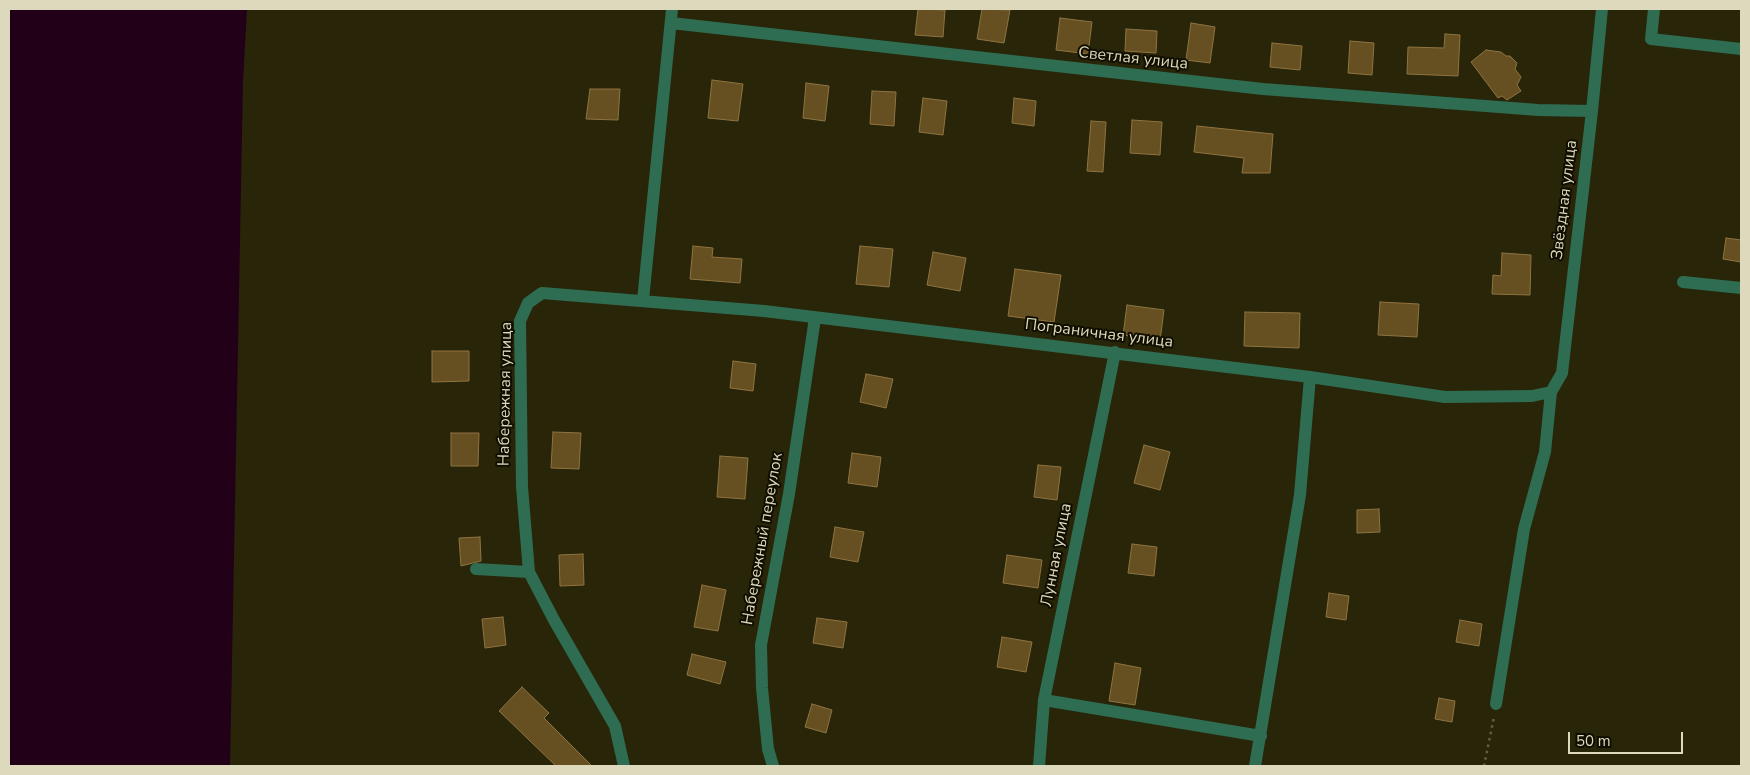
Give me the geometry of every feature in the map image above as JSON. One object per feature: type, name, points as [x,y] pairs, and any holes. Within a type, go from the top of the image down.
[{"type":"street","points":[[643,300],[672,9]]},
{"type":"street","name":"Звёздная улица","points":[[1551,392],[1562,373],[1602,9]]},
{"type":"street","points":[[1654,9],[1651,39],[1741,49]]},
{"type":"street","name":"Светлая улица","points":[[671,23],[1263,90],[1538,110],[1592,111]]},
{"type":"street","points":[[1683,282],[1741,288]]},
{"type":"street","name":"Набережная улица","points":[[624,766],[616,726],[554,620],[529,572],[522,487],[520,321],[528,303],[542,294],[643,300]]},
{"type":"street","name":"Пограничная улица","points":[[643,300],[764,310],[815,318],[1114,352],[1310,377],[1445,397],[1532,396],[1551,392]]},
{"type":"street","name":"Набережный переулок","points":[[773,766],[768,749],[762,688],[761,645],[788,494],[815,318]]},
{"type":"street","name":"Лунная улица","points":[[1039,766],[1044,700],[1114,352]]},
{"type":"street","points":[[1255,766],[1300,495],[1310,377]]},
{"type":"street","points":[[1496,704],[1524,529],[1545,452],[1551,392]]},
{"type":"street","points":[[476,570],[529,572]]},
{"type":"street","points":[[1044,700],[1261,736]]},
{"type":"path","points":[[1484,766],[1496,704]]},
{"type":"shaded area","points":[[9,9],[247,9],[243,82],[230,766],[9,766]]},
{"type":"building","points":[[918,9],[945,10],[943,37],[915,35]]},
{"type":"building","points":[[982,9],[1010,10],[1004,43],[977,39]]},
{"type":"building","points":[[1060,18],[1092,22],[1088,54],[1056,50]]},
{"type":"building","points":[[1191,23],[1215,27],[1210,63],[1186,60]]},
{"type":"building","points":[[1126,29],[1157,31],[1156,53],[1125,51]]},
{"type":"building","points":[[1445,34],[1460,35],[1458,76],[1407,74],[1408,47],[1444,48]]},
{"type":"building","points":[[1350,41],[1374,43],[1372,75],[1348,73]]},
{"type":"building","points":[[1272,43],[1302,46],[1300,70],[1270,67]]},
{"type":"building","points":[[1486,50],[1501,52],[1506,56],[1510,56],[1517,63],[1515,69],[1521,77],[1517,85],[1521,91],[1507,100],[1502,96],[1498,98],[1471,62]]},
{"type":"building","points":[[712,80],[743,84],[738,121],[708,118]]},
{"type":"building","points":[[806,83],[829,86],[825,121],[803,118]]},
{"type":"building","points":[[590,89],[620,89],[618,120],[586,119]]},
{"type":"building","points":[[872,91],[896,92],[894,126],[870,124]]},
{"type":"building","points":[[923,98],[947,101],[943,135],[919,132]]},
{"type":"building","points":[[1014,98],[1036,101],[1034,126],[1012,123]]},
{"type":"building","points":[[1132,120],[1162,122],[1160,155],[1130,153]]},
{"type":"building","points":[[1091,121],[1106,122],[1103,172],[1087,171]]},
{"type":"building","points":[[1197,126],[1273,134],[1270,173],[1242,173],[1244,158],[1194,152]]},
{"type":"building","points":[[1726,238],[1741,240],[1741,262],[1723,259]]},
{"type":"building","points":[[693,246],[713,248],[712,257],[742,259],[740,283],[690,279]]},
{"type":"building","points":[[860,246],[893,249],[889,287],[856,284]]},
{"type":"building","points":[[933,252],[966,258],[960,291],[927,285]]},
{"type":"building","points":[[1502,253],[1531,255],[1530,295],[1492,294],[1493,275],[1501,276]]},
{"type":"building","points":[[1015,269],[1061,275],[1054,322],[1008,316]]},
{"type":"building","points":[[1380,302],[1419,304],[1417,337],[1378,335]]},
{"type":"building","points":[[1127,305],[1164,310],[1160,341],[1123,335]]},
{"type":"building","points":[[1245,312],[1300,313],[1299,348],[1244,346]]},
{"type":"building","points":[[432,351],[469,351],[469,381],[432,382]]},
{"type":"building","points":[[733,361],[756,364],[753,391],[730,388]]},
{"type":"building","points":[[866,374],[893,379],[886,408],[860,402]]},
{"type":"building","points":[[553,432],[581,433],[579,469],[551,468]]},
{"type":"building","points":[[451,433],[479,433],[478,466],[451,466]]},
{"type":"building","points":[[1144,445],[1170,452],[1160,490],[1134,483]]},
{"type":"building","points":[[852,453],[881,457],[877,487],[848,483]]},
{"type":"building","points":[[720,456],[748,458],[745,499],[717,497]]},
{"type":"building","points":[[1038,465],[1061,467],[1057,500],[1034,497]]},
{"type":"building","points":[[1379,509],[1380,532],[1357,533],[1357,510]]},
{"type":"building","points":[[835,527],[864,532],[858,562],[830,557]]},
{"type":"building","points":[[480,537],[481,561],[461,566],[459,538]]},
{"type":"building","points":[[1132,544],[1157,547],[1154,576],[1128,573]]},
{"type":"building","points":[[583,554],[584,585],[560,586],[559,555]]},
{"type":"building","points":[[1007,555],[1042,560],[1038,588],[1003,583]]},
{"type":"building","points":[[702,585],[726,590],[718,631],[694,627]]},
{"type":"building","points":[[1329,593],[1349,596],[1346,620],[1326,617]]},
{"type":"building","points":[[503,617],[506,645],[485,648],[482,619]]},
{"type":"building","points":[[817,618],[847,622],[843,648],[813,643]]},
{"type":"building","points":[[1460,620],[1482,624],[1479,646],[1456,642]]},
{"type":"building","points":[[1002,637],[1032,642],[1026,672],[997,667]]},
{"type":"building","points":[[692,654],[726,662],[720,684],[687,675]]},
{"type":"building","points":[[1115,663],[1141,668],[1135,705],[1109,701]]},
{"type":"building","points":[[522,687],[549,713],[544,718],[592,766],[556,766],[499,711]]},
{"type":"building","points":[[1439,698],[1455,701],[1452,722],[1435,719]]},
{"type":"building","points":[[812,704],[832,710],[826,733],[805,727]]}]
